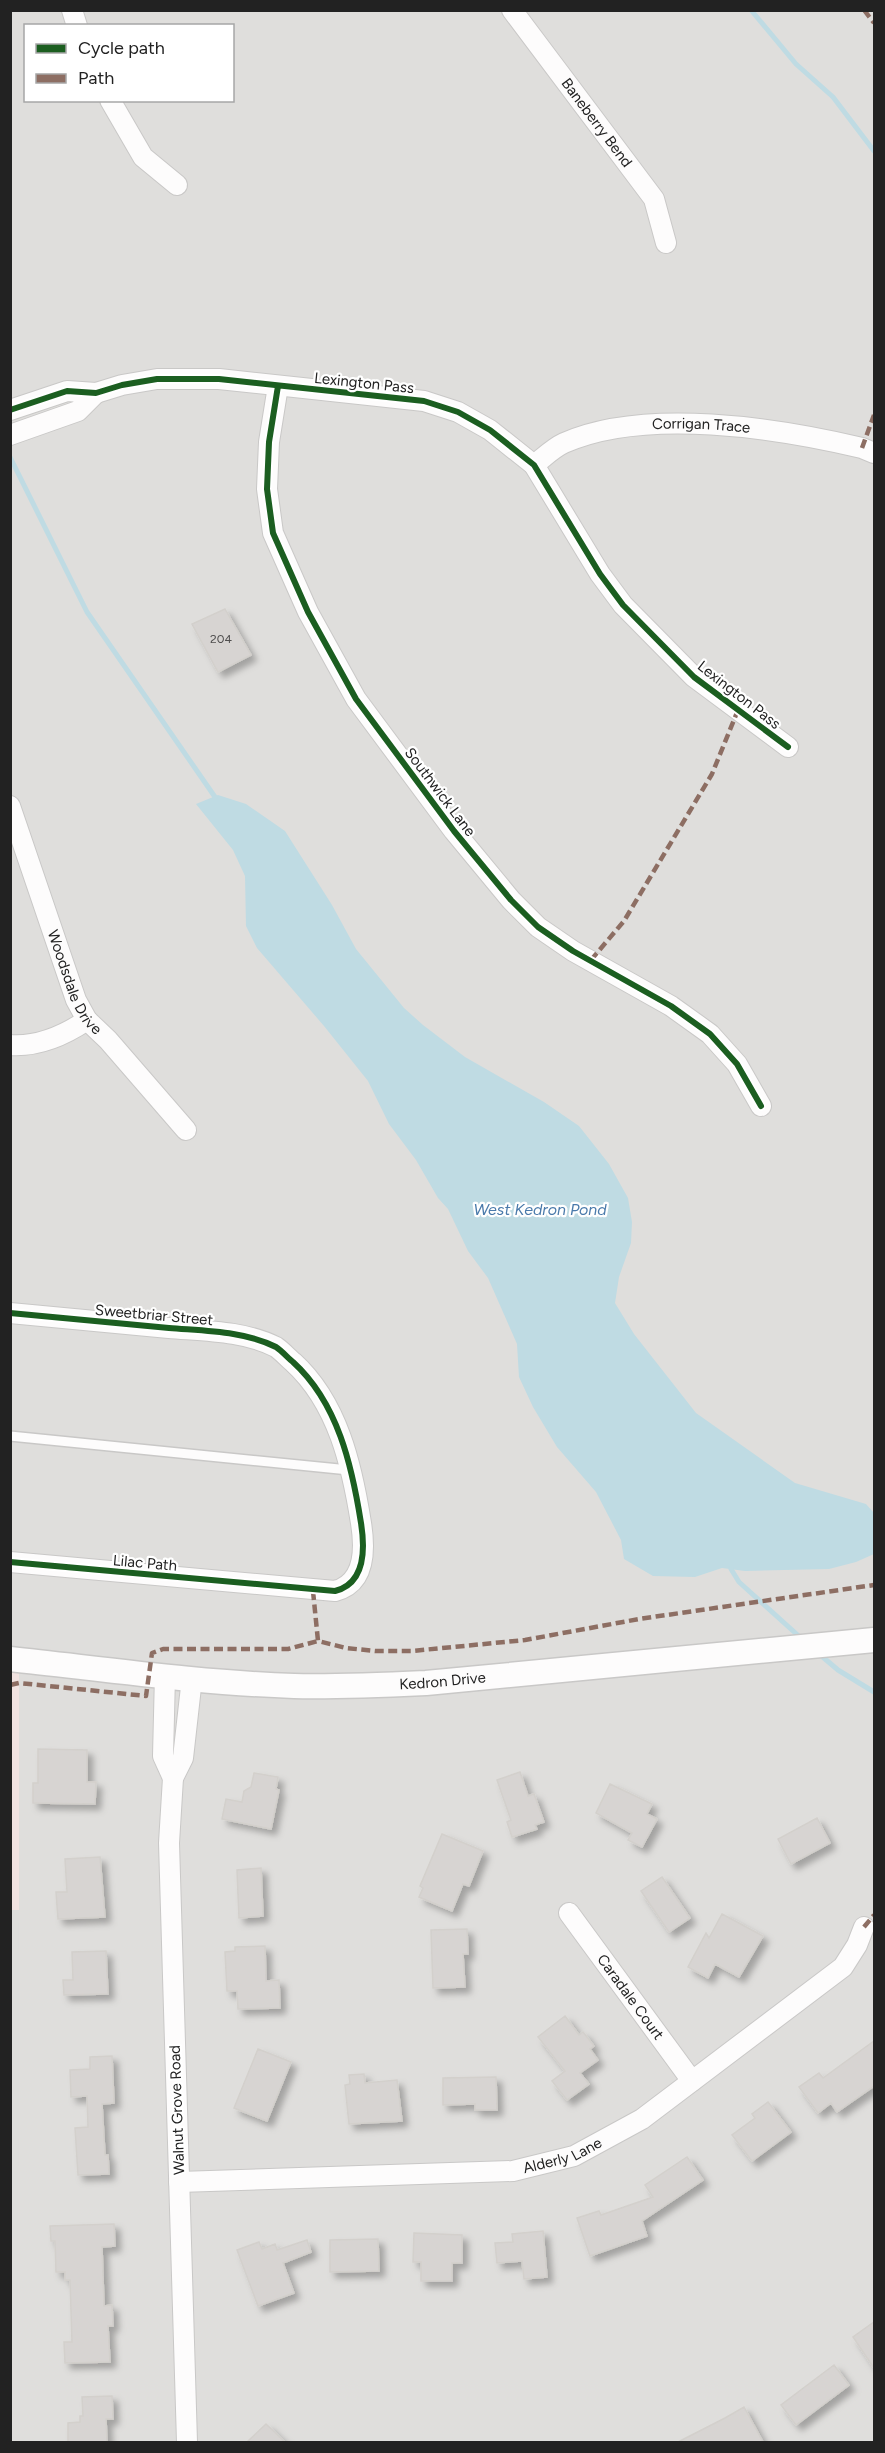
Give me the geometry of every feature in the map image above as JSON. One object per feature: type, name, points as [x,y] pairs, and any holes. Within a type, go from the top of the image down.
[{"type":"street","name":"Baneberry Bend","points":[[512,10],[654,199],[666,243]]},
{"type":"street","points":[[111,102],[143,157],[177,185]]},
{"type":"street","name":"Lexington Pass","points":[[10,410],[67,391],[96,393],[122,385],[157,379],[219,379],[424,401],[458,412],[490,430],[534,465],[600,574],[623,605],[694,677],[788,747]]},
{"type":"street","name":"Southwick Lane","points":[[278,386],[269,442],[267,489],[273,533],[308,612],[356,699],[454,831],[511,900],[538,927],[671,1006],[710,1034],[737,1064],[762,1106]]},
{"type":"street","name":"Lexington Pass","points":[[10,435],[78,411],[96,393]]},
{"type":"street","name":"Corrigan Trace","points":[[534,465],[563,444],[606,430],[660,424],[779,431],[852,445],[874,453]]},
{"type":"street","name":"Woodsdale Drive","points":[[10,806],[76,1000],[87,1020],[108,1040],[186,1130]]},
{"type":"street","points":[[10,1045],[41,1042],[68,1033],[87,1020]]},
{"type":"street","name":"Sweetbriar Street","points":[[10,1313],[234,1335],[277,1348],[302,1370],[330,1410],[357,1498],[364,1544],[363,1563],[346,1588],[335,1591],[313,1591]]},
{"type":"street","name":"Lilac Path","points":[[10,1562],[313,1591]]},
{"type":"street","name":"Kedron Drive","points":[[10,1659],[291,1686],[362,1686],[426,1683],[874,1640]]},
{"type":"street","name":"Walnut Grove Road","points":[[165,1675],[163,1756],[173,1778]]},
{"type":"street","name":"Walnut Grove Road","points":[[187,2442],[169,1843],[173,1778],[183,1758],[192,1678]]},
{"type":"street","name":"Caradale Court","points":[[569,1913],[692,2081]]},
{"type":"street","name":"Alderly Lane","points":[[179,2182],[521,2169],[574,2156],[642,2119],[843,1967],[857,1945],[864,1927]]},
{"type":"lane","points":[[10,1436],[349,1470]]},
{"type":"shaded area","points":[[11,11],[874,11],[874,2442],[11,2442],[10,2349],[17,2349],[10,1656]]},
{"type":"shaded area","points":[[11,1657],[19,1658],[19,1910],[11,1910]]},
{"type":"shaded area","points":[[10,1910],[19,1910],[18,2349],[11,2349]]},
{"type":"water","name":"West Kedron Pond","points":[[218,795],[246,804],[285,831],[332,905],[356,949],[404,1008],[465,1057],[544,1102],[579,1126],[609,1164],[628,1198],[632,1222],[631,1243],[619,1277],[615,1303],[634,1334],[696,1413],[795,1483],[866,1504],[874,1513],[874,1554],[856,1562],[829,1569],[745,1571],[722,1568],[695,1577],[653,1576],[624,1559],[621,1540],[596,1492],[557,1447],[533,1407],[519,1377],[517,1344],[488,1278],[468,1251],[448,1209],[438,1198],[416,1160],[389,1124],[368,1081],[257,948],[246,926],[245,876],[233,850],[196,804]]},
{"type":"building","points":[[225,609],[251,655],[218,672],[192,624]]},
{"type":"building","points":[[38,1749],[87,1750],[87,1782],[96,1782],[95,1804],[33,1803],[33,1783],[38,1783]]},
{"type":"building","points":[[520,1772],[528,1796],[534,1794],[544,1822],[535,1825],[537,1829],[512,1837],[507,1822],[511,1820],[497,1780]]},
{"type":"building","points":[[254,1773],[278,1777],[276,1789],[279,1790],[271,1829],[222,1819],[226,1799],[242,1802],[244,1791],[251,1787]]},
{"type":"building","points":[[610,1784],[652,1804],[647,1814],[657,1819],[642,1847],[628,1840],[632,1833],[596,1813]]},
{"type":"building","points":[[817,1818],[830,1843],[791,1864],[778,1839]]},
{"type":"building","points":[[442,1834],[483,1851],[469,1886],[463,1884],[452,1911],[419,1897],[423,1888],[420,1886]]},
{"type":"building","points":[[100,1857],[105,1917],[58,1919],[56,1892],[67,1892],[65,1859]]},
{"type":"building","points":[[261,1868],[263,1916],[239,1918],[237,1870]]},
{"type":"building","points":[[662,1877],[690,1918],[669,1932],[641,1891]]},
{"type":"building","points":[[722,1914],[763,1936],[739,1977],[715,1964],[708,1978],[688,1967],[706,1933],[709,1938]]},
{"type":"building","points":[[467,1929],[468,1954],[463,1954],[465,1987],[433,1988],[431,1930]]},
{"type":"building","points":[[265,1946],[266,1981],[279,1980],[280,2008],[238,2009],[237,1991],[227,1991],[225,1952],[235,1951],[235,1947]]},
{"type":"building","points":[[106,1951],[108,1994],[64,1995],[63,1980],[73,1980],[72,1952]]},
{"type":"building","points":[[565,2016],[579,2035],[583,2032],[594,2046],[590,2049],[598,2060],[580,2073],[589,2084],[567,2100],[552,2081],[565,2071],[538,2037]]},
{"type":"building","points":[[874,2041],[874,2086],[837,2112],[831,2103],[818,2113],[799,2087],[819,2073],[823,2078]]},
{"type":"building","points":[[258,2049],[291,2062],[267,2121],[234,2108]]},
{"type":"building","points":[[112,2056],[114,2103],[102,2104],[105,2155],[108,2155],[109,2174],[78,2175],[75,2128],[88,2127],[87,2096],[71,2097],[70,2070],[90,2069],[90,2057]]},
{"type":"building","points":[[364,2074],[365,2083],[397,2080],[402,2121],[349,2124],[345,2085],[350,2084],[349,2075]]},
{"type":"building","points":[[496,2077],[497,2110],[475,2110],[475,2104],[443,2105],[443,2078]]},
{"type":"building","points":[[768,2102],[791,2132],[752,2161],[732,2135],[755,2118],[752,2114]]},
{"type":"building","points":[[687,2157],[703,2180],[642,2221],[647,2236],[590,2256],[577,2218],[599,2211],[601,2215],[653,2197],[645,2185]]},
{"type":"building","points":[[114,2224],[115,2246],[102,2247],[104,2306],[112,2305],[113,2326],[108,2326],[110,2362],[65,2363],[64,2342],[72,2342],[70,2280],[65,2280],[65,2272],[56,2272],[55,2241],[51,2241],[50,2226]]},
{"type":"building","points":[[543,2231],[547,2277],[524,2279],[522,2261],[497,2263],[495,2243],[513,2242],[512,2234]]},
{"type":"building","points":[[414,2233],[462,2235],[462,2263],[452,2263],[452,2281],[421,2281],[421,2262],[413,2262]]},
{"type":"building","points":[[378,2239],[379,2271],[330,2272],[330,2240]]},
{"type":"building","points":[[307,2240],[311,2252],[283,2263],[294,2293],[258,2306],[237,2250],[259,2242],[262,2249],[275,2244],[277,2250]]},
{"type":"building","points":[[874,2322],[874,2368],[853,2337]]},
{"type":"building","points":[[834,2365],[849,2385],[796,2425],[781,2405]]},
{"type":"building","points":[[112,2396],[113,2419],[106,2419],[107,2442],[68,2442],[68,2423],[80,2422],[80,2416],[83,2416],[82,2397]]},
{"type":"building","points":[[744,2407],[763,2442],[678,2442],[725,2418]]},
{"type":"building","points":[[266,2424],[285,2442],[247,2442]]},
{"type":"waterway","points":[[751,10],[796,64],[833,97],[874,151]]},
{"type":"waterway","points":[[10,457],[87,612],[215,797]]},
{"type":"waterway","points":[[731,1569],[739,1582],[802,1639]]},
{"type":"waterway","points":[[818,1653],[838,1670],[874,1692]]},
{"type":"marked path","points":[[864,10],[874,23]]},
{"type":"marked path","points":[[862,448],[874,415]]},
{"type":"marked path","points":[[591,960],[624,921],[712,774],[738,710]]},
{"type":"marked path","points":[[313,1591],[318,1641],[346,1648],[412,1651],[525,1640],[639,1619],[874,1585]]},
{"type":"marked path","points":[[10,1685],[19,1683],[146,1696],[152,1653],[163,1649],[288,1649],[318,1641]]},
{"type":"marked path","points":[[864,1927],[874,1915]]},
{"type":"cycle path","points":[[10,410],[67,391],[96,393],[122,385],[157,379],[219,379],[424,401],[458,412],[490,430],[534,465],[600,574],[623,605],[694,677],[788,747]]},
{"type":"cycle path","points":[[278,386],[269,442],[267,489],[273,533],[308,612],[356,699],[454,831],[511,900],[538,927],[573,951],[671,1006],[710,1034],[737,1064],[761,1106]]},
{"type":"cycle path","points":[[10,1313],[224,1333],[251,1338],[276,1347],[308,1378],[321,1396],[341,1436],[353,1480],[363,1543],[358,1573],[353,1581],[335,1591],[10,1562]]}]
